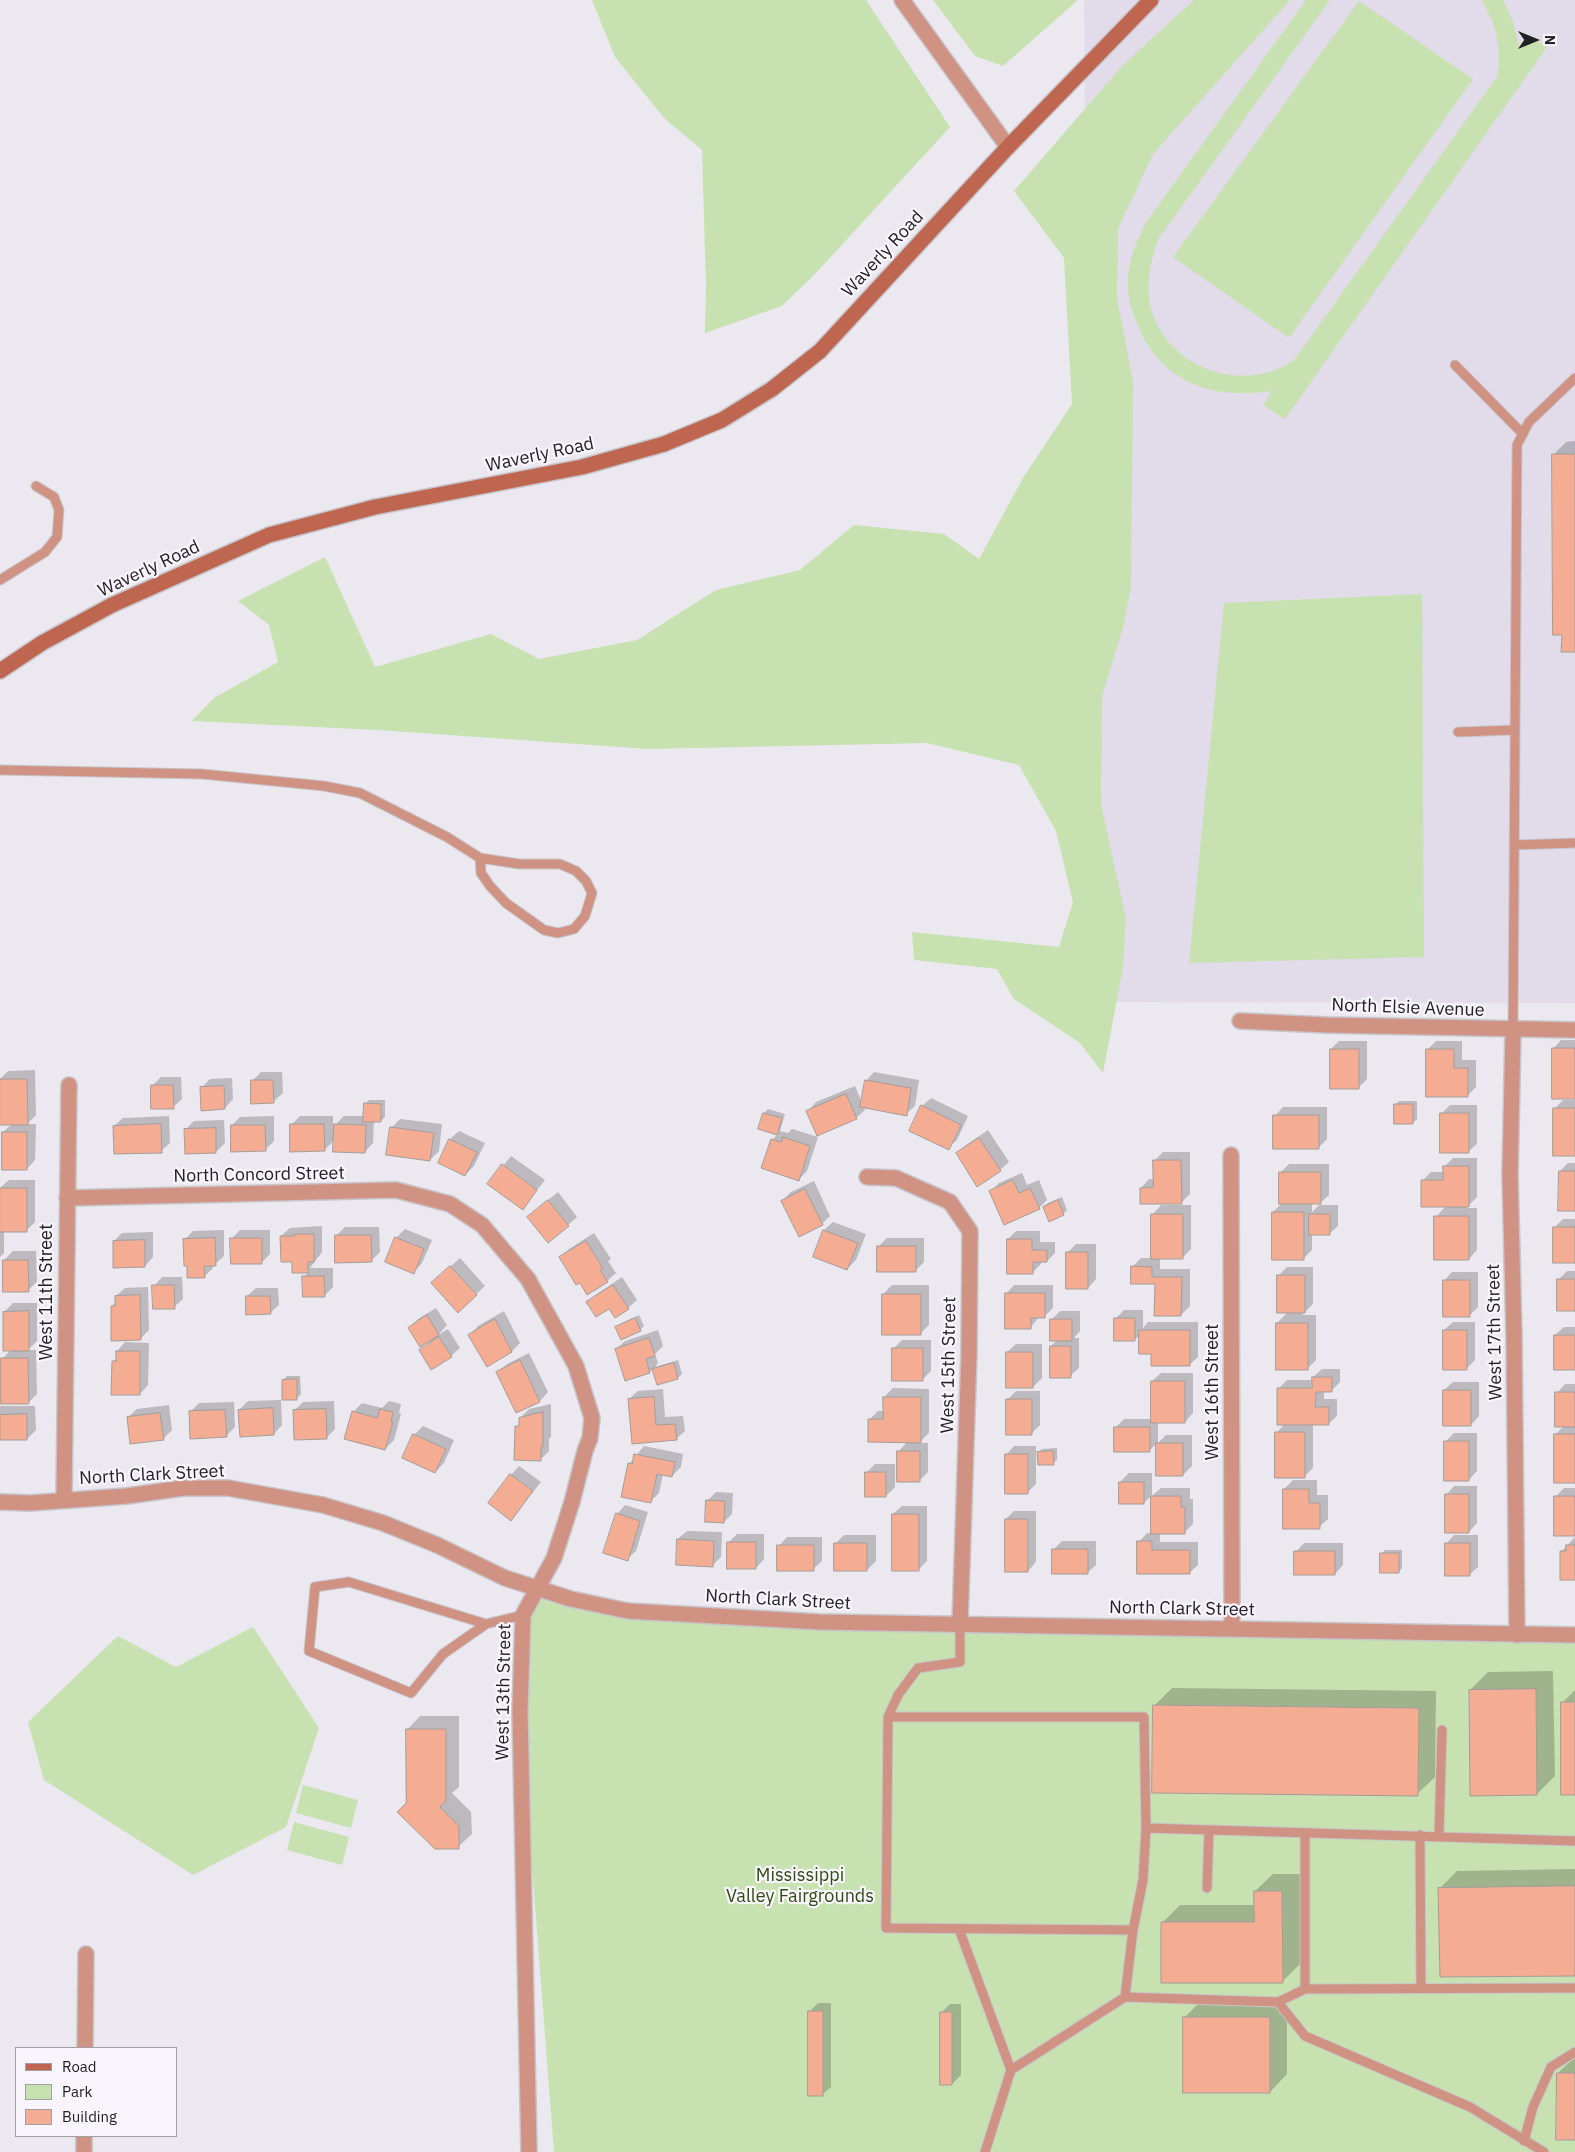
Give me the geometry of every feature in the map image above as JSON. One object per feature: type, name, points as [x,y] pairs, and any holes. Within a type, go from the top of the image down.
[{"type":"street","points":[[902,0],[1008,147]]},
{"type":"street","name":"Waverly Road","points":[[0,671],[42,643],[112,605],[269,535],[375,508],[582,467],[664,444],[722,420],[772,389],[820,351],[1008,147],[1151,0]]},
{"type":"street","name":"North Elsie Avenue","points":[[1240,1021],[1513,1030],[1575,1030]]},
{"type":"street","name":"West 17th Street","points":[[1513,1030],[1510,1176],[1514,1335],[1517,1635]]},
{"type":"street","name":"West 11th Street","points":[[64,1499],[69,1085]]},
{"type":"street","name":"West 16th Street","points":[[1231,1155],[1232,1629]]},
{"type":"street","name":"West 15th Street","points":[[867,1178],[896,1178],[950,1202],[970,1231],[969,1353],[960,1623]]},
{"type":"street","name":"North Concord Street","points":[[67,1198],[396,1190],[450,1204]]},
{"type":"street","name":"West 13th Street","points":[[450,1204],[482,1225],[528,1279],[576,1366],[592,1418],[590,1438],[554,1558],[523,1615],[520,1710],[529,2152]]},
{"type":"street","name":"North Clark Street","points":[[0,1502],[30,1503],[64,1499],[127,1496],[183,1488],[228,1488],[323,1505],[383,1523],[436,1545],[505,1578],[571,1599],[628,1611],[820,1622],[1575,1635]]},
{"type":"street","points":[[85,2047],[86,1954]]},
{"type":"street","points":[[84,2137],[84,2152]]},
{"type":"lane","points":[[1455,365],[1523,434]]},
{"type":"lane","points":[[1513,1030],[1517,445],[1530,422],[1575,378]]},
{"type":"lane","points":[[0,580],[45,552],[56,537],[59,510],[54,497],[36,486]]},
{"type":"lane","points":[[1458,732],[1514,730]]},
{"type":"lane","points":[[0,770],[202,774],[324,786],[360,792],[447,837],[480,858],[519,864],[560,864],[576,871],[586,881],[592,893],[585,916],[574,929],[558,933],[544,930],[506,903],[490,886],[481,873],[480,858]]},
{"type":"lane","points":[[1514,844],[1575,843]]},
{"type":"lane","points":[[486,1624],[349,1582],[315,1586],[309,1651],[411,1693],[443,1654],[486,1624],[523,1615]]},
{"type":"lane","points":[[960,1623],[960,1662],[918,1668],[898,1695],[888,1716],[886,1928],[1133,1930]]},
{"type":"lane","points":[[888,1716],[1144,1716],[1146,1828],[1143,1880],[1133,1930],[1125,1997]]},
{"type":"lane","points":[[1439,1836],[1442,1730]]},
{"type":"lane","points":[[1146,1828],[1575,1840]]},
{"type":"lane","points":[[1207,1888],[1209,1830]]},
{"type":"lane","points":[[1304,1989],[1305,1833]]},
{"type":"lane","points":[[1420,1835],[1421,1988]]},
{"type":"lane","points":[[959,1929],[1011,2070],[985,2152]]},
{"type":"lane","points":[[1011,2070],[1125,1997],[1278,2002],[1304,1989],[1575,1988]]},
{"type":"lane","points":[[1278,2002],[1306,2036],[1470,2107],[1544,2152]]},
{"type":"lane","points":[[1524,2141],[1533,2107],[1551,2067],[1575,2052]]},
{"type":"shaded area","points":[[1084,0],[1575,0],[1575,1003],[1092,1002]]},
{"type":"green space","points":[[592,0],[866,0],[950,127],[815,274],[782,306],[705,333],[706,285],[702,150],[664,118],[615,57]]},
{"type":"green space","points":[[933,0],[1078,0],[1003,66],[975,56]]},
{"type":"green space","points":[[1194,0],[1290,0],[1153,154],[1118,229],[1117,298],[1133,381],[1131,586],[1124,624],[1102,697],[1101,804],[1126,919],[1123,968],[1103,1073],[1080,1043],[1014,999],[997,969],[914,960],[912,932],[1059,947],[1073,902],[1056,831],[1019,765],[927,743],[649,749],[378,730],[192,721],[214,698],[278,662],[269,625],[238,601],[325,557],[375,667],[491,634],[539,659],[637,640],[716,590],[800,570],[854,525],[944,534],[979,559],[1023,478],[1072,404],[1064,258],[1014,191],[1123,65]]},
{"type":"green space","points":[[1306,0],[1330,0],[1159,238],[1151,264],[1149,300],[1160,330],[1173,347],[1191,361],[1210,370],[1231,375],[1253,375],[1274,370],[1294,360],[1497,77],[1499,56],[1497,37],[1491,18],[1481,0],[1503,0],[1513,21],[1519,46],[1528,34],[1547,47],[1285,419],[1263,405],[1272,391],[1231,393],[1211,390],[1193,384],[1177,375],[1162,363],[1149,347],[1136,322],[1129,298],[1128,279],[1134,251],[1145,224]]},
{"type":"green space","points":[[1359,1],[1473,79],[1289,338],[1173,257]]},
{"type":"green space","points":[[1422,594],[1424,957],[1189,963],[1224,603]]},
{"type":"green space","name":"Mississippi Valley Fairgrounds","points":[[538,1589],[628,1611],[1575,1635],[1575,2152],[554,2152],[520,1710],[523,1615]]},
{"type":"green space","points":[[253,1627],[319,1728],[286,1827],[193,1875],[44,1780],[28,1722],[118,1636],[176,1667]]},
{"type":"green space","points":[[303,1785],[358,1800],[351,1828],[296,1813]]},
{"type":"green space","points":[[294,1822],[349,1837],[342,1865],[287,1850]]},
{"type":"building","points":[[1552,454],[1575,454],[1575,652],[1561,652],[1562,635],[1553,635]]},
{"type":"building","points":[[1552,1048],[1575,1048],[1575,1099],[1552,1099]]},
{"type":"building","points":[[1330,1049],[1359,1049],[1359,1089],[1330,1089]]},
{"type":"building","points":[[1426,1049],[1454,1049],[1454,1068],[1468,1068],[1468,1097],[1426,1097]]},
{"type":"building","points":[[0,1079],[27,1079],[28,1125],[0,1125]]},
{"type":"building","points":[[251,1080],[273,1080],[274,1103],[251,1104]]},
{"type":"building","points":[[865,1080],[911,1088],[907,1116],[860,1107]]},
{"type":"building","points":[[151,1085],[173,1085],[174,1109],[151,1109]]},
{"type":"building","points":[[224,1086],[225,1109],[201,1111],[200,1087]]},
{"type":"building","points":[[846,1094],[857,1119],[817,1136],[806,1111]]},
{"type":"building","points":[[364,1103],[381,1104],[381,1122],[363,1122]]},
{"type":"building","points":[[1394,1104],[1413,1104],[1413,1124],[1394,1124]]},
{"type":"building","points":[[921,1105],[961,1125],[949,1150],[909,1131]]},
{"type":"building","points":[[1553,1108],[1575,1108],[1575,1156],[1553,1156]]},
{"type":"building","points":[[763,1113],[782,1118],[777,1135],[758,1129]]},
{"type":"building","points":[[1440,1113],[1469,1113],[1469,1153],[1440,1153]]},
{"type":"building","points":[[1273,1115],[1319,1115],[1319,1149],[1273,1149]]},
{"type":"building","points":[[161,1124],[162,1153],[114,1154],[113,1126]]},
{"type":"building","points":[[290,1124],[324,1124],[325,1151],[290,1152]]},
{"type":"building","points":[[334,1124],[366,1125],[365,1153],[333,1152]]},
{"type":"building","points":[[231,1125],[265,1125],[266,1151],[231,1152]]},
{"type":"building","points":[[390,1127],[434,1133],[430,1161],[386,1155]]},
{"type":"building","points":[[216,1128],[216,1153],[185,1154],[184,1129]]},
{"type":"building","points":[[2,1132],[27,1132],[27,1170],[2,1170]]},
{"type":"building","points":[[783,1137],[810,1146],[799,1181],[761,1168],[771,1139],[781,1142]]},
{"type":"building","points":[[979,1138],[1001,1171],[977,1187],[956,1153]]},
{"type":"building","points":[[449,1139],[477,1152],[465,1176],[438,1163]]},
{"type":"building","points":[[1153,1160],[1181,1160],[1182,1204],[1140,1204],[1140,1188],[1153,1187]]},
{"type":"building","points":[[502,1164],[537,1190],[523,1210],[487,1184]]},
{"type":"building","points":[[1443,1166],[1469,1166],[1469,1207],[1421,1207],[1421,1180],[1443,1180]]},
{"type":"building","points":[[1559,1171],[1575,1171],[1575,1211],[1558,1211]]},
{"type":"building","points":[[1279,1172],[1321,1172],[1321,1204],[1279,1204]]},
{"type":"building","points":[[1013,1180],[1019,1193],[1030,1188],[1040,1209],[1004,1225],[989,1191]]},
{"type":"building","points":[[0,1188],[27,1188],[27,1232],[0,1232]]},
{"type":"building","points":[[805,1189],[823,1225],[799,1237],[781,1201]]},
{"type":"building","points":[[548,1200],[569,1226],[548,1243],[527,1217]]},
{"type":"building","points":[[1058,1200],[1064,1215],[1049,1222],[1043,1207]]},
{"type":"building","points":[[1272,1212],[1304,1212],[1304,1260],[1272,1260]]},
{"type":"building","points":[[1151,1214],[1183,1214],[1183,1259],[1151,1259]]},
{"type":"building","points":[[1309,1214],[1330,1214],[1330,1235],[1309,1235]]},
{"type":"building","points":[[1434,1216],[1469,1216],[1469,1260],[1434,1260]]},
{"type":"building","points":[[1553,1227],[1575,1227],[1575,1263],[1553,1263]]},
{"type":"building","points":[[823,1230],[858,1243],[847,1270],[813,1257]]},
{"type":"building","points":[[294,1234],[314,1234],[314,1262],[308,1262],[308,1273],[292,1273],[292,1262],[281,1262],[280,1236],[294,1236]]},
{"type":"building","points":[[335,1235],[371,1235],[372,1262],[335,1263]]},
{"type":"building","points":[[395,1237],[424,1249],[414,1274],[385,1262]]},
{"type":"building","points":[[215,1238],[216,1266],[204,1266],[205,1278],[187,1278],[187,1266],[184,1266],[183,1239]]},
{"type":"building","points":[[230,1238],[262,1238],[262,1264],[231,1264]]},
{"type":"building","points":[[1007,1239],[1032,1239],[1032,1250],[1047,1250],[1047,1262],[1033,1262],[1033,1274],[1007,1274]]},
{"type":"building","points":[[145,1240],[145,1267],[113,1268],[113,1241]]},
{"type":"building","points":[[586,1241],[603,1268],[600,1270],[608,1282],[587,1295],[580,1283],[576,1285],[559,1257]]},
{"type":"building","points":[[877,1246],[916,1246],[916,1272],[877,1272]]},
{"type":"building","points":[[1066,1252],[1088,1252],[1088,1289],[1066,1289]]},
{"type":"building","points":[[3,1260],[28,1260],[29,1292],[3,1292]]},
{"type":"building","points":[[450,1266],[477,1295],[458,1313],[431,1283]]},
{"type":"building","points":[[1131,1266],[1152,1267],[1152,1277],[1182,1277],[1181,1316],[1154,1316],[1155,1284],[1131,1284]]},
{"type":"building","points":[[1277,1275],[1305,1275],[1305,1313],[1277,1313]]},
{"type":"building","points":[[302,1276],[324,1276],[325,1297],[303,1297]]},
{"type":"building","points":[[1557,1279],[1575,1279],[1575,1311],[1557,1311]]},
{"type":"building","points":[[1443,1280],[1470,1280],[1470,1317],[1443,1317]]},
{"type":"building","points":[[152,1285],[174,1285],[175,1309],[153,1309]]},
{"type":"building","points":[[613,1285],[629,1309],[615,1318],[609,1309],[596,1317],[586,1302]]},
{"type":"building","points":[[1005,1293],[1045,1293],[1045,1318],[1031,1318],[1031,1329],[1005,1329]]},
{"type":"building","points":[[882,1294],[921,1294],[921,1335],[882,1335]]},
{"type":"building","points":[[140,1295],[141,1340],[111,1341],[111,1306],[115,1306],[115,1296]]},
{"type":"building","points":[[246,1296],[270,1296],[271,1314],[246,1315]]},
{"type":"building","points":[[29,1311],[29,1351],[3,1351],[3,1312]]},
{"type":"building","points":[[427,1315],[439,1335],[420,1347],[408,1328]]},
{"type":"building","points":[[635,1318],[641,1331],[621,1340],[615,1327]]},
{"type":"building","points":[[1114,1318],[1135,1318],[1135,1341],[1114,1341]]},
{"type":"building","points":[[495,1319],[512,1352],[487,1367],[468,1335]]},
{"type":"building","points":[[1050,1319],[1072,1319],[1072,1341],[1050,1341]]},
{"type":"building","points":[[1276,1323],[1308,1323],[1308,1370],[1276,1370]]},
{"type":"building","points":[[1139,1330],[1190,1330],[1190,1366],[1151,1366],[1151,1354],[1139,1354]]},
{"type":"building","points":[[1443,1330],[1467,1330],[1467,1370],[1443,1370]]},
{"type":"building","points":[[1554,1335],[1575,1335],[1575,1370],[1554,1370]]},
{"type":"building","points":[[439,1337],[452,1357],[431,1370],[419,1350]]},
{"type":"building","points":[[649,1338],[655,1356],[646,1359],[650,1373],[625,1381],[615,1349]]},
{"type":"building","points":[[1050,1346],[1071,1346],[1071,1378],[1050,1378]]},
{"type":"building","points":[[892,1348],[923,1348],[923,1381],[892,1381]]},
{"type":"building","points":[[116,1351],[140,1351],[140,1395],[111,1395],[112,1361],[116,1361]]},
{"type":"building","points":[[1006,1352],[1033,1352],[1033,1388],[1006,1388]]},
{"type":"building","points":[[1,1358],[28,1358],[29,1404],[1,1404]]},
{"type":"building","points":[[520,1360],[540,1402],[516,1413],[496,1372]]},
{"type":"building","points":[[674,1363],[678,1379],[657,1385],[652,1369]]},
{"type":"building","points":[[1312,1377],[1332,1377],[1332,1392],[1316,1392],[1315,1407],[1329,1407],[1329,1425],[1277,1425],[1277,1388],[1312,1388]]},
{"type":"building","points":[[297,1379],[297,1400],[282,1400],[282,1380]]},
{"type":"building","points":[[1151,1381],[1185,1381],[1185,1423],[1151,1423]]},
{"type":"building","points":[[1443,1390],[1471,1390],[1471,1426],[1443,1426]]},
{"type":"building","points":[[1555,1392],[1575,1392],[1575,1427],[1555,1427]]},
{"type":"building","points":[[654,1397],[656,1425],[675,1424],[677,1440],[632,1444],[628,1399]]},
{"type":"building","points":[[883,1397],[921,1397],[921,1443],[868,1442],[868,1419],[883,1419]]},
{"type":"building","points":[[1006,1399],[1032,1399],[1032,1435],[1006,1435]]},
{"type":"building","points":[[273,1408],[274,1435],[240,1437],[238,1410]]},
{"type":"building","points":[[326,1409],[327,1439],[294,1440],[293,1410]]},
{"type":"building","points":[[380,1409],[393,1412],[391,1422],[393,1422],[385,1450],[344,1439],[352,1411],[377,1418]]},
{"type":"building","points":[[225,1410],[227,1437],[190,1439],[189,1411]]},
{"type":"building","points":[[543,1412],[541,1461],[514,1460],[515,1426],[519,1426],[519,1418]]},
{"type":"building","points":[[160,1413],[164,1440],[130,1444],[127,1417]]},
{"type":"building","points":[[27,1414],[27,1440],[0,1440],[0,1415]]},
{"type":"building","points":[[1114,1427],[1150,1427],[1150,1452],[1114,1452]]},
{"type":"building","points":[[1275,1432],[1305,1432],[1305,1478],[1275,1478]]},
{"type":"building","points":[[413,1434],[446,1449],[435,1473],[402,1458]]},
{"type":"building","points":[[1554,1434],[1575,1434],[1575,1483],[1554,1483]]},
{"type":"building","points":[[1444,1441],[1469,1441],[1469,1481],[1444,1481]]},
{"type":"building","points":[[1156,1443],[1183,1443],[1183,1476],[1156,1476]]},
{"type":"building","points":[[897,1451],[920,1451],[920,1482],[897,1482]]},
{"type":"building","points":[[1053,1451],[1054,1465],[1038,1465],[1037,1452]]},
{"type":"building","points":[[634,1454],[675,1462],[672,1477],[657,1474],[651,1503],[621,1497],[628,1463],[632,1464]]},
{"type":"building","points":[[1005,1454],[1028,1454],[1028,1494],[1005,1494]]},
{"type":"building","points":[[865,1472],[886,1472],[886,1497],[865,1497]]},
{"type":"building","points":[[510,1474],[533,1491],[511,1521],[488,1503]]},
{"type":"building","points":[[1119,1482],[1144,1482],[1144,1504],[1119,1504]]},
{"type":"building","points":[[1283,1489],[1309,1489],[1309,1503],[1320,1503],[1320,1529],[1283,1529]]},
{"type":"building","points":[[1445,1494],[1469,1494],[1469,1533],[1445,1533]]},
{"type":"building","points":[[1151,1496],[1181,1496],[1181,1507],[1185,1507],[1185,1534],[1151,1534]]},
{"type":"building","points":[[1554,1496],[1575,1496],[1575,1536],[1554,1536]]},
{"type":"building","points":[[706,1500],[725,1501],[724,1523],[705,1522]]},
{"type":"building","points":[[616,1513],[640,1521],[628,1561],[603,1553]]},
{"type":"building","points":[[892,1514],[919,1514],[919,1571],[892,1571]]},
{"type":"building","points":[[1005,1519],[1028,1519],[1028,1572],[1005,1572]]},
{"type":"building","points":[[677,1539],[714,1541],[713,1567],[676,1565]]},
{"type":"building","points":[[1137,1541],[1152,1541],[1152,1550],[1190,1550],[1190,1574],[1137,1574]]},
{"type":"building","points":[[727,1542],[756,1542],[756,1569],[727,1569]]},
{"type":"building","points":[[834,1543],[867,1543],[867,1571],[834,1571]]},
{"type":"building","points":[[1445,1543],[1470,1543],[1470,1576],[1445,1576]]},
{"type":"building","points":[[777,1545],[814,1545],[814,1571],[777,1571]]},
{"type":"building","points":[[1566,1545],[1575,1545],[1575,1580],[1560,1580],[1560,1551],[1566,1551]]},
{"type":"building","points":[[1052,1549],[1088,1549],[1088,1574],[1052,1574]]},
{"type":"building","points":[[1294,1551],[1335,1551],[1335,1575],[1294,1575]]},
{"type":"building","points":[[1380,1553],[1399,1553],[1399,1573],[1380,1573]]},
{"type":"building","points":[[1536,1689],[1537,1795],[1470,1796],[1469,1690]]},
{"type":"building","points":[[1561,1702],[1575,1702],[1575,1795],[1561,1795]]},
{"type":"building","points":[[1153,1705],[1419,1708],[1418,1796],[1152,1793]]},
{"type":"building","points":[[406,1729],[446,1729],[446,1801],[440,1807],[459,1826],[459,1849],[435,1849],[397,1812],[406,1803]]},
{"type":"building","points":[[1575,1886],[1575,1976],[1440,1977],[1438,1888]]},
{"type":"building","points":[[1254,1891],[1282,1891],[1283,1983],[1161,1983],[1161,1922],[1254,1922]]},
{"type":"building","points":[[808,2011],[823,2011],[823,2096],[808,2096]]},
{"type":"building","points":[[940,2012],[952,2012],[952,2085],[940,2085]]},
{"type":"building","points":[[1183,2017],[1270,2017],[1270,2093],[1183,2093]]},
{"type":"building","points":[[1557,2073],[1575,2073],[1575,2140],[1556,2140]]}]
